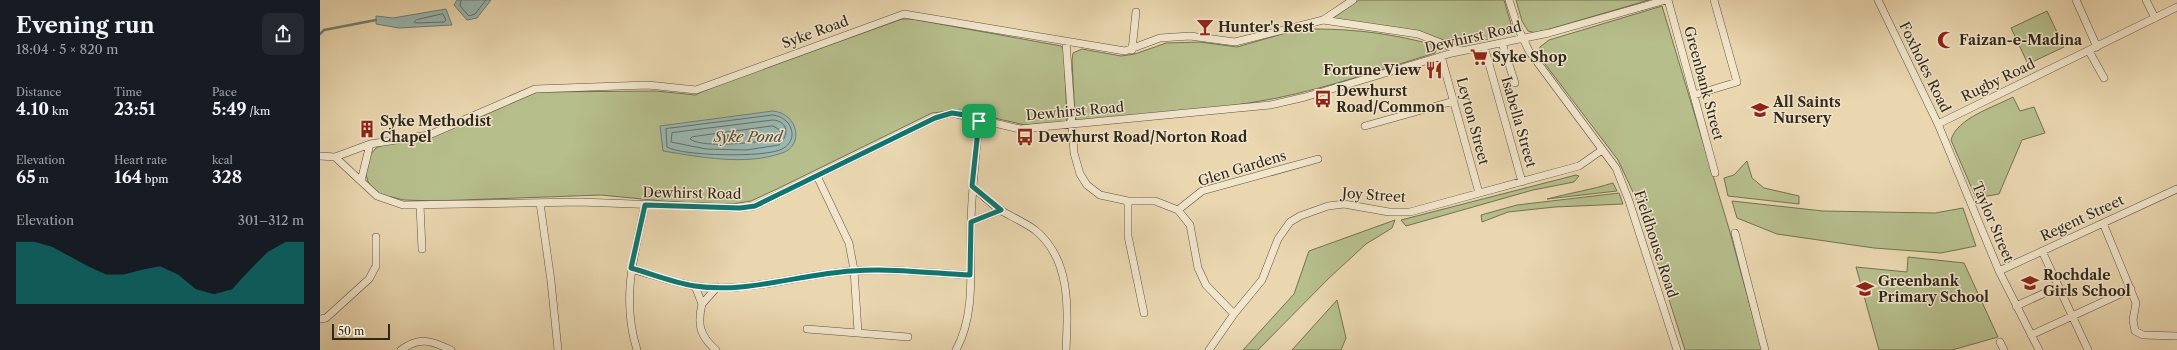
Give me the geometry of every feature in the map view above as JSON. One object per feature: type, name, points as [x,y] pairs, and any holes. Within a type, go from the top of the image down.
[{"type":"street","name":"Syke Road","points":[[335,157],[370,144],[429,135],[535,89],[648,85],[696,90],[904,14],[1118,51],[1132,50],[1160,38],[1190,36],[1235,42],[1323,20],[1353,0]]},
{"type":"street","name":"Fieldhouse Road","points":[[1509,0],[1518,28],[1529,51],[1616,168],[1629,201],[1677,350]]},
{"type":"street","name":"Dewhirst Road","points":[[335,157],[377,196],[403,205],[540,204],[580,202],[740,208],[755,206],[935,118],[952,113],[965,115],[979,121],[1020,129],[1270,105],[1305,97],[1441,56],[1524,39],[1667,0]]},
{"type":"street","name":"Greenbank Street","points":[[1667,0],[1715,173]]},
{"type":"street","points":[[1694,95],[1737,82],[1714,0]]},
{"type":"street","name":"Foxholes Road","points":[[1878,0],[1938,124]]},
{"type":"street","points":[[2076,0],[2098,47]]},
{"type":"street","points":[[2146,0],[2155,18]]},
{"type":"street","name":"Rugby Road","points":[[1938,124],[2177,7]]},
{"type":"street","points":[[1132,50],[1136,12]]},
{"type":"street","points":[[1323,20],[1418,34],[1461,51]]},
{"type":"street","points":[[1066,42],[1071,125],[1076,165],[1087,185],[1100,195],[1128,201],[1155,201],[1178,210],[1190,225],[1198,268],[1206,285],[1234,314]]},
{"type":"street","points":[[1502,43],[1515,83]]},
{"type":"street","name":"Isabella Street","points":[[1484,46],[1522,182]]},
{"type":"street","points":[[2089,51],[2104,78]]},
{"type":"street","name":"Leyton Street","points":[[1441,56],[1479,193]]},
{"type":"street","points":[[1365,126],[1454,101]]},
{"type":"street","points":[[956,350],[964,335],[969,310],[972,186],[979,121]]},
{"type":"street","name":"Taylor Street","points":[[1938,124],[1999,271],[2039,350]]},
{"type":"street","points":[[361,181],[370,144]]},
{"type":"street","name":"Joy Street","points":[[1209,350],[1234,314],[1262,280],[1278,239],[1290,222],[1300,216],[1328,206],[1344,204],[1389,212],[1410,212],[1579,166],[1602,150]]},
{"type":"street","points":[[320,156],[335,157]]},
{"type":"street","name":"Glen Gardens","points":[[1178,210],[1202,191],[1318,159]]},
{"type":"street","points":[[817,176],[849,243],[854,270],[858,332]]},
{"type":"street","points":[[972,186],[1001,210],[1020,219],[1046,241],[1061,268],[1066,286],[1066,350]]},
{"type":"street","name":"Regent Street","points":[[1999,271],[2177,189]]},
{"type":"street","points":[[1128,201],[1128,236],[1144,313]]},
{"type":"street","points":[[420,204],[422,249]]},
{"type":"street","points":[[540,204],[552,281],[558,350]]},
{"type":"street","points":[[637,350],[632,334],[628,298],[631,268],[645,205]]},
{"type":"street","points":[[971,222],[1001,210]]},
{"type":"street","points":[[2103,223],[2136,303],[2133,320],[2135,331],[2143,335],[2177,336]]},
{"type":"street","points":[[1735,233],[1764,350]]},
{"type":"street","points":[[320,319],[326,318],[368,279],[376,266],[376,237]]},
{"type":"street","points":[[2042,251],[2088,350]]},
{"type":"street","points":[[631,268],[695,286],[717,287],[753,285],[824,272],[854,270],[970,275]]},
{"type":"street","points":[[695,286],[702,304]]},
{"type":"street","points":[[716,350],[705,340],[698,320],[702,304],[717,287]]},
{"type":"street","points":[[2016,306],[2058,287]]},
{"type":"street","points":[[2031,335],[2131,289]]},
{"type":"street","points":[[807,329],[908,337]]},
{"type":"street","points":[[401,350],[418,342],[433,341],[451,350]]},
{"type":"street","points":[[2000,342],[2004,350]]},
{"type":"green space","points":[[1359,0],[1504,0],[1511,24],[1504,35],[1459,46],[1419,31],[1332,19]]},
{"type":"green space","points":[[1516,0],[1649,0],[1536,33],[1528,31],[1522,21]]},
{"type":"green space","points":[[1662,6],[1730,232],[1762,350],[1685,350],[1639,205],[1618,160],[1542,60],[1539,53],[1540,47],[1549,40]]},
{"type":"green space","points":[[2047,11],[2064,47],[2028,64],[2011,28]]},
{"type":"green space","points":[[902,19],[912,19],[1061,46],[1064,50],[1067,120],[1065,122],[1025,125],[959,110],[932,113],[751,201],[732,204],[673,202],[601,195],[434,201],[404,200],[379,194],[368,182],[366,174],[370,155],[376,148],[385,144],[480,117],[537,92],[656,91],[695,95],[717,85]]},
{"type":"green space","points":[[1315,29],[1360,31],[1390,35],[1434,45],[1436,50],[1435,53],[1317,89],[1277,98],[1178,112],[1078,121],[1075,118],[1072,60],[1073,53],[1082,49],[1121,56],[1135,54],[1166,43],[1200,42],[1237,47],[1289,32]]},
{"type":"green space","points":[[2013,97],[2020,111],[2034,107],[2045,133],[2022,140],[1999,194],[1976,198],[1951,140],[1955,132],[1968,119]]},
{"type":"green space","points":[[1747,161],[1752,178],[1764,188],[1799,196],[1799,204],[1728,196],[1724,178],[1734,175]]},
{"type":"green space","points":[[1576,175],[1579,176],[1574,182],[1533,190],[1406,226],[1401,220]]},
{"type":"green space","points":[[1613,183],[1617,191],[1547,199],[1596,188]]},
{"type":"green space","points":[[1619,193],[1623,204],[1555,207],[1508,212],[1482,222],[1481,215],[1517,205]]},
{"type":"green space","points":[[1732,201],[1823,211],[1935,213],[1963,208],[1976,246],[1941,253],[1874,248],[1777,234],[1737,218]]},
{"type":"green space","points":[[1395,220],[1392,228],[1366,244],[1328,279],[1258,350],[1243,350],[1294,294],[1309,251]]},
{"type":"green space","points":[[1908,257],[1964,263],[1998,337],[1952,350],[1879,350],[1856,267],[1907,272]]},
{"type":"green space","points":[[1337,300],[1346,338],[1341,350],[1292,350]]},
{"type":"water","points":[[457,0],[491,0],[477,18],[467,20],[454,5]]},
{"type":"water","points":[[446,9],[452,25],[399,28],[376,24],[376,16],[393,18]]},
{"type":"water","name":"Syke Pond","points":[[773,111],[782,113],[793,124],[796,130],[794,144],[782,153],[768,157],[738,160],[708,158],[663,151],[660,126]]},
{"type":"waterway","points":[[320,34],[324,30],[376,20]]},
{"type":"place","name":"Hunter's Rest","points":[[1205,27]]},
{"type":"place","name":"Faizan-e-Madina","points":[[1946,40]]},
{"type":"place","name":"Syke Shop","points":[[1479,57]]},
{"type":"place","name":"Fortune View","points":[[1434,70]]},
{"type":"place","name":"Dewhurst Road/Common","points":[[1323,99]]},
{"type":"place","name":"All Saints Nursery","points":[[1760,110]]},
{"type":"place","name":"Syke Methodist Chapel","points":[[367,129]]},
{"type":"place","name":"Dewhurst Road/Norton Road","points":[[1025,137]]},
{"type":"place","name":"Rochdale Girls School","points":[[2030,283]]},
{"type":"place","name":"Greenbank Primary School","points":[[1865,289]]},
{"type":"route","points":[[952,113],[965,115],[979,121],[972,186],[1001,210],[971,222],[970,275],[854,270],[824,272],[753,285],[717,287],[695,286],[631,268],[645,205],[740,208],[755,206],[935,118],[952,113]]}]
